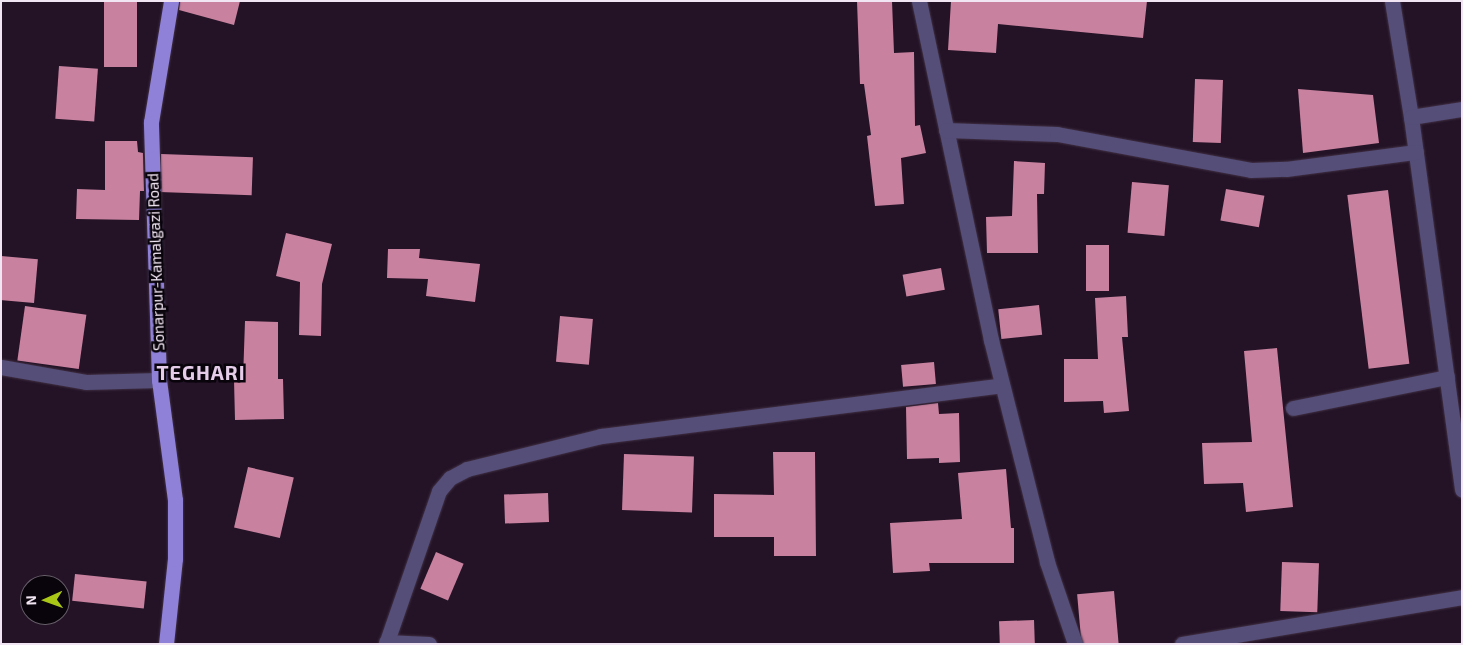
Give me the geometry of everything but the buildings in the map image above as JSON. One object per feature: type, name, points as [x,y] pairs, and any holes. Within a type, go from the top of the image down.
[{"type":"main road","name":"Sonarpur-Kamalgazi Road","points":[[166,644],[176,559],[175,500],[159,380],[151,122],[171,1]]},
{"type":"street","points":[[919,1],[1002,385],[1048,562],[1075,644]]},
{"type":"street","points":[[1392,1],[1411,117],[1462,490]]},
{"type":"street","points":[[1411,117],[1462,109]]},
{"type":"street","points":[[946,130],[1057,134],[1251,170],[1286,169],[1416,152]]},
{"type":"street","points":[[1,367],[86,382],[159,380]]},
{"type":"street","points":[[1292,408],[1447,377]]},
{"type":"street","points":[[429,644],[386,643],[439,491],[450,478],[467,469],[601,436],[1002,385]]},
{"type":"street","points":[[1182,644],[1462,597]]},
{"type":"district","name":"TEGHARI","points":[[201,372]]}]
